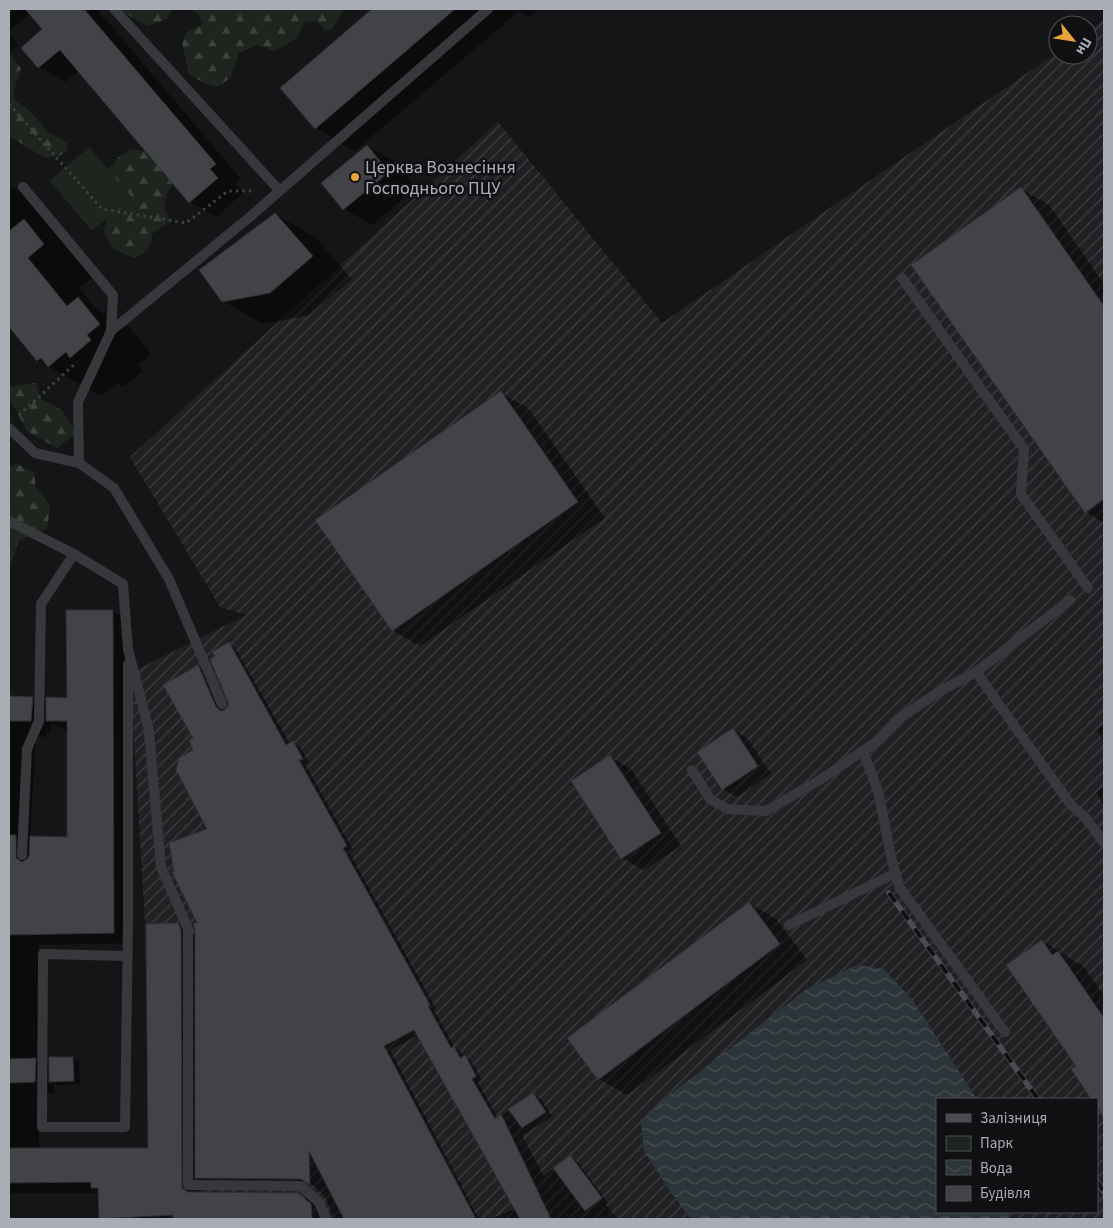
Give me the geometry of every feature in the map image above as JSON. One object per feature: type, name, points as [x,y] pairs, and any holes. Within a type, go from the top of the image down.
[{"type":"lane","points":[[114,9],[279,190]]},
{"type":"lane","points":[[111,331],[279,190],[488,9]]},
{"type":"lane","points":[[23,187],[113,295],[111,331],[78,402],[79,463]]},
{"type":"lane","points":[[902,278],[1024,449],[1021,494],[1088,588]]},
{"type":"lane","points":[[9,428],[35,453],[79,463],[114,488],[169,579],[222,704]]},
{"type":"lane","points":[[9,520],[74,554],[123,584],[128,649],[127,956],[125,1128],[42,1127],[43,954],[127,956]]},
{"type":"lane","points":[[22,855],[27,749],[39,721],[41,604],[74,554]]},
{"type":"lane","points":[[692,770],[710,799],[727,809],[766,811],[823,778],[876,742],[904,716],[940,690],[976,672],[1070,600]]},
{"type":"lane","points":[[128,649],[149,731],[161,867],[188,929],[188,1185],[301,1186],[320,1202],[326,1219]]},
{"type":"lane","points":[[976,672],[1071,805],[1085,817],[1104,843]]},
{"type":"lane","points":[[863,751],[878,791],[892,861],[900,888],[1005,1032]]},
{"type":"lane","points":[[789,925],[896,873]]},
{"type":"path","points":[[9,104],[102,209],[186,223],[228,191],[279,190]]},
{"type":"path","points":[[15,419],[83,356]]},
{"type":"shaded area","points":[[1104,20],[1104,1219],[152,1219],[149,1183],[145,923],[130,673],[246,615],[220,607],[130,457],[498,122],[662,323],[1048,59],[1048,65],[1098,65],[1098,24]]},
{"type":"green space","points":[[117,9],[172,9],[167,19],[148,26]]},
{"type":"green space","points":[[189,9],[344,9],[331,30],[325,30],[317,21],[304,22],[297,38],[275,51],[257,45],[239,53],[230,78],[218,87],[206,84],[189,74],[182,43],[186,33],[202,24],[198,13]]},
{"type":"green space","points":[[9,55],[21,68],[14,90],[15,100],[32,113],[47,131],[67,143],[67,151],[59,156],[45,158],[9,136]]},
{"type":"green space","points":[[89,147],[132,197],[92,231],[50,181]]},
{"type":"green space","points":[[131,149],[149,153],[157,158],[163,175],[170,180],[172,185],[165,199],[170,221],[152,234],[148,249],[134,258],[112,248],[104,231],[114,193],[107,172],[119,157]]},
{"type":"green space","points":[[36,383],[41,399],[62,410],[76,433],[57,448],[27,431],[9,397],[9,387]]},
{"type":"green space","points":[[18,464],[34,473],[36,487],[50,505],[47,529],[19,540],[9,568],[9,467]]},
{"type":"water","points":[[857,965],[884,969],[913,1001],[976,1098],[936,1098],[936,1213],[1008,1213],[1008,1219],[691,1219],[644,1151],[641,1122],[664,1099],[807,989]]},
{"type":"building","points":[[25,9],[84,9],[216,164],[210,169],[218,178],[189,203],[60,50],[38,68],[21,48],[42,29]]},
{"type":"building","points":[[372,9],[455,9],[315,129],[280,88]]},
{"type":"building","name":"Церква Вознесіння Господнього ПЦУ","points":[[367,145],[389,172],[343,210],[321,183]]},
{"type":"building","points":[[1021,187],[1104,306],[1104,499],[1085,513],[911,265]]},
{"type":"building","points":[[275,213],[313,256],[270,293],[222,302],[199,270]]},
{"type":"building","points":[[24,219],[44,244],[28,258],[67,306],[78,297],[100,324],[87,335],[91,340],[70,358],[66,352],[48,367],[41,358],[37,361],[9,327],[9,231]]},
{"type":"building","points":[[501,391],[578,502],[392,631],[315,520]]},
{"type":"building","points":[[66,610],[113,610],[114,933],[9,935],[9,835],[16,835],[16,858],[22,862],[29,856],[30,836],[67,837],[67,721],[46,721],[46,697],[67,698]]},
{"type":"building","points":[[229,642],[286,745],[293,741],[303,759],[299,760],[347,846],[343,848],[430,1005],[428,1006],[451,1048],[454,1046],[460,1058],[465,1055],[476,1076],[472,1079],[495,1119],[501,1114],[551,1219],[520,1219],[414,1030],[384,1046],[476,1219],[344,1219],[309,1151],[310,1185],[301,1179],[195,1178],[195,929],[193,923],[197,923],[172,872],[174,871],[169,843],[207,829],[176,770],[179,758],[193,750],[189,740],[193,738],[163,685],[198,665],[216,707],[221,711],[225,710],[229,705],[210,659],[215,656],[212,652]]},
{"type":"building","points":[[9,696],[33,697],[31,721],[9,721]]},
{"type":"building","points":[[733,728],[758,766],[722,790],[697,752]]},
{"type":"building","points":[[610,755],[661,833],[621,859],[571,781]]},
{"type":"building","points":[[749,902],[780,944],[598,1080],[567,1038]]},
{"type":"building","points":[[178,923],[181,930],[182,1188],[188,1192],[298,1193],[311,1204],[312,1219],[173,1219],[173,1215],[99,1219],[98,1188],[91,1188],[91,1182],[9,1183],[9,1148],[148,1148],[146,924]]},
{"type":"building","points":[[1042,940],[1052,955],[1058,951],[1104,1018],[1104,1118],[1098,1109],[1098,1098],[1090,1098],[1071,1069],[1076,1066],[1006,965]]},
{"type":"building","points":[[49,1057],[73,1057],[74,1081],[49,1082]]},
{"type":"building","points":[[36,1058],[35,1082],[9,1083],[9,1059]]},
{"type":"building","points":[[533,1093],[546,1112],[522,1128],[508,1109]]},
{"type":"building","points":[[570,1155],[602,1198],[585,1211],[553,1168]]},
{"type":"railway","points":[[889,893],[1037,1098]]},
{"type":"railway","points":[[1098,1183],[1104,1192]]},
{"type":"place","name":"Церква Вознесіння Господнього ПЦУ","points":[[355,177]]}]
